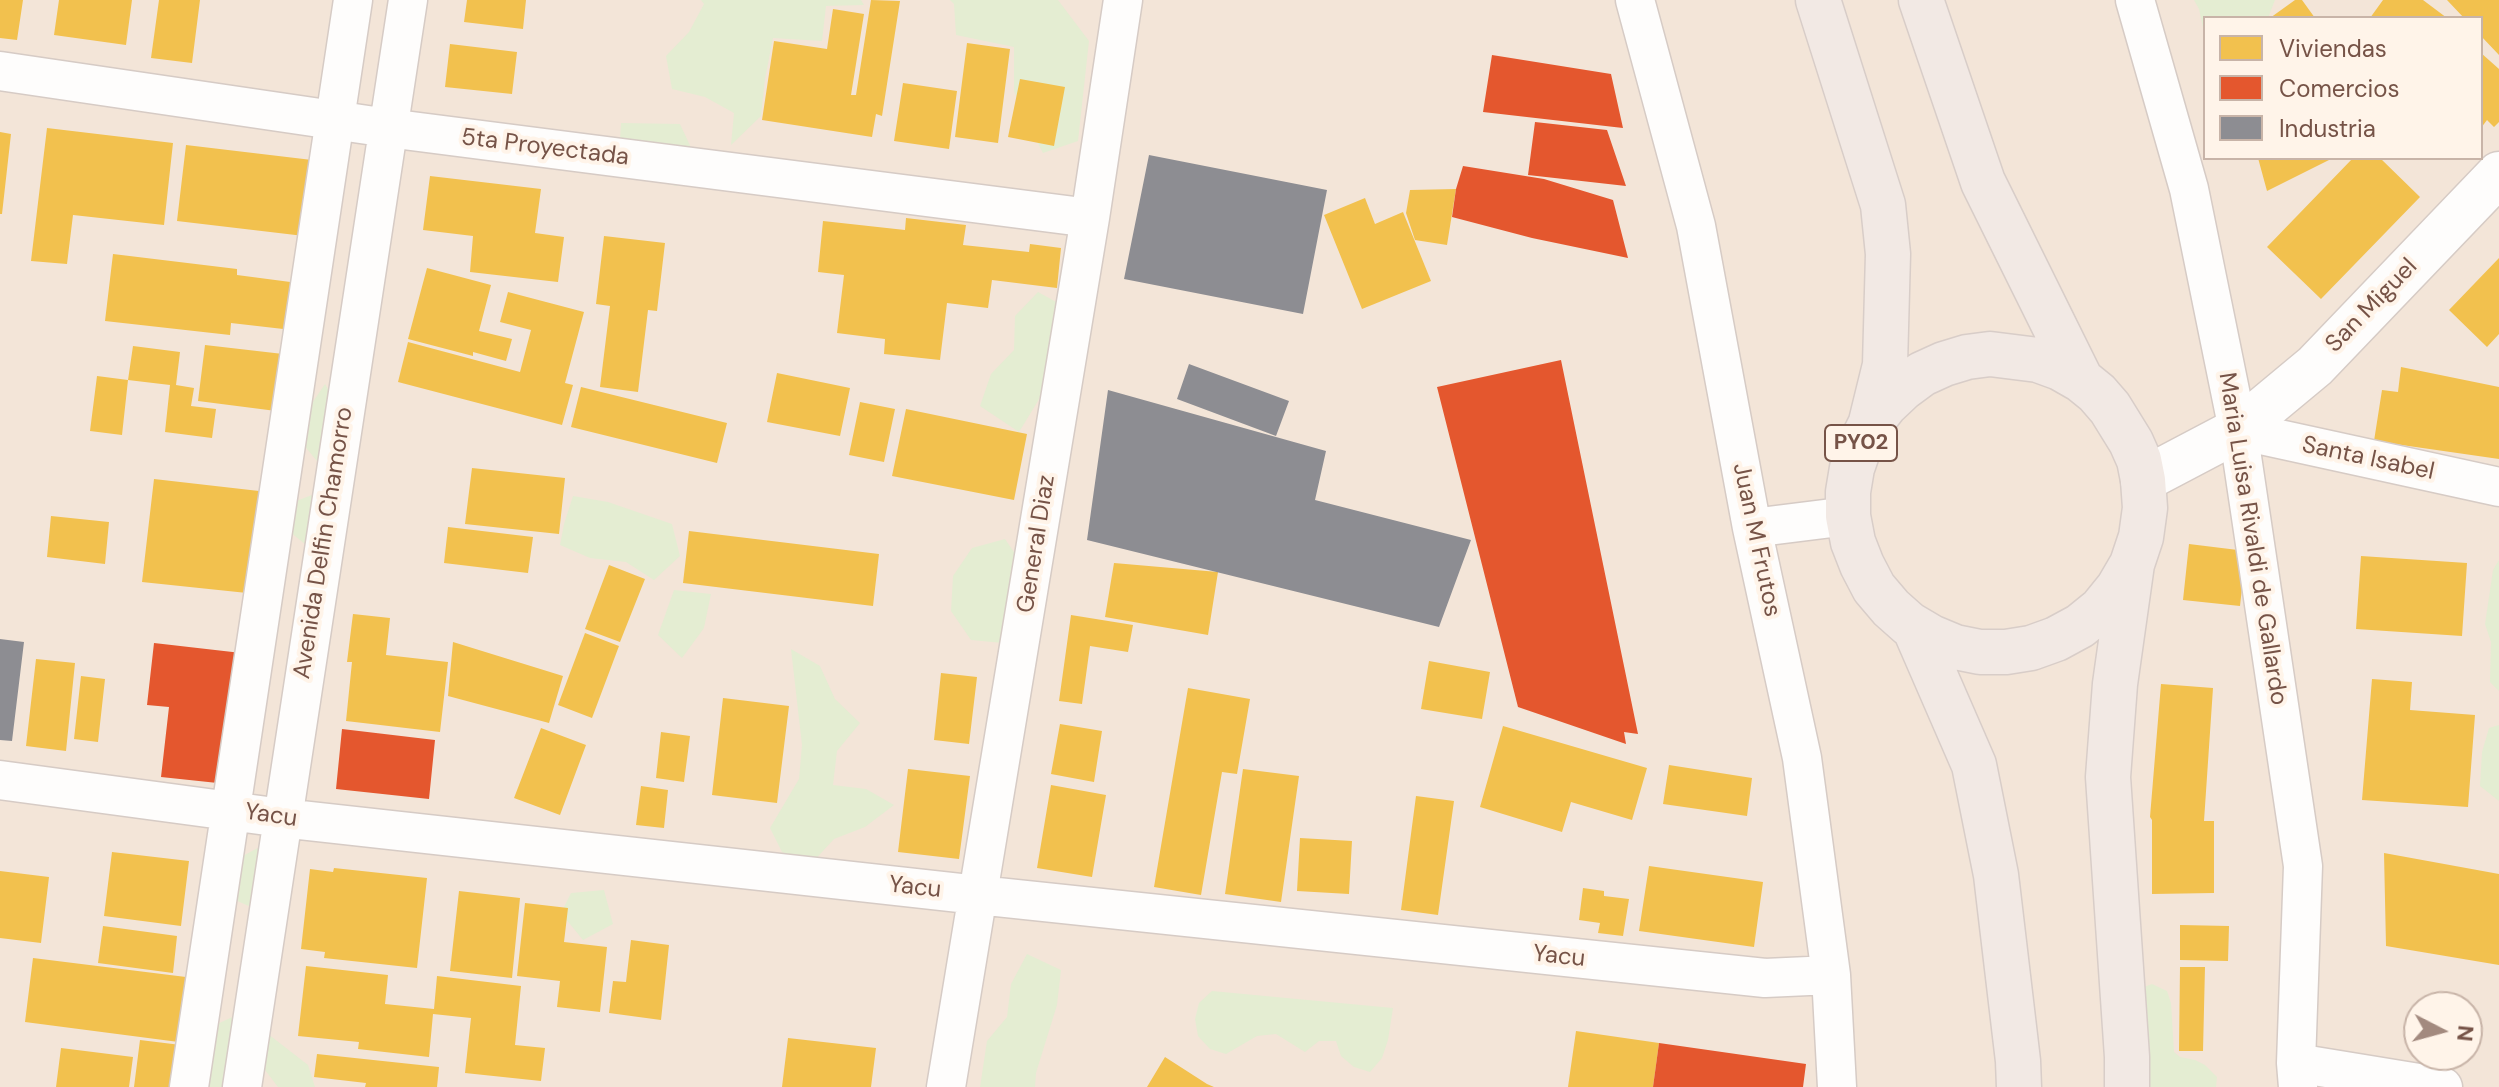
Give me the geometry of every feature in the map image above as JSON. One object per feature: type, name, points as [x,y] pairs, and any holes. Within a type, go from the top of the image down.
[{"type":"highway","name":"PY02","points":[[1818,0],[1883,205],[1888,254],[1885,365],[1871,423],[1852,468],[1848,492],[1848,516],[1857,553],[1874,588],[1891,608],[1931,637],[1955,647],[1980,652],[2006,652],[2031,648],[2080,626],[2118,588],[2132,564]]},
{"type":"highway","name":"PY02","points":[[1921,0],[1983,182],[2081,380]]},
{"type":"highway","name":"PY02","points":[[1871,423],[1885,405],[1922,374],[1944,364],[1990,354],[2038,360],[2060,368],[2097,393],[2122,424],[2139,460],[2145,508],[2141,537],[2132,564],[2115,684],[2108,777],[2127,1087]]},
{"type":"highway","name":"PY02","points":[[1914,627],[1974,765],[1996,875],[2019,1087]]},
{"type":"street","points":[[189,1087],[353,0]]},
{"type":"street","name":"Avenida Delfin Chamorro","points":[[242,1087],[408,0]]},
{"type":"street","name":"General Diaz","points":[[946,1087],[1090,218],[1123,0]]},
{"type":"street","name":"Juan M Frutos","points":[[1635,0],[1696,226],[1752,528],[1802,758],[1831,975],[1837,1087]]},
{"type":"street","name":"Maria Luisa Rivaldi de Gallardo","points":[[2135,0],[2189,189],[2238,430],[2303,866],[2297,1075]]},
{"type":"street","name":"5ta Proyectada","points":[[0,71],[388,128],[1090,218]]},
{"type":"street","name":"San Miguel","points":[[2143,480],[2238,430],[2315,366],[2499,174]]},
{"type":"street","name":"Santa Isabel","points":[[2238,430],[2499,487]]},
{"type":"street","points":[[1752,528],[1848,516]]},
{"type":"street","name":"Yacu","points":[[0,780],[282,818],[978,895],[1765,978],[1831,975]]},
{"type":"street","points":[[2297,1075],[2443,1087]]},
{"type":"shaded area","points":[[0,0],[2499,0],[2499,1087],[0,1087]]},
{"type":"green space","points":[[701,0],[861,0],[864,5],[826,6],[822,41],[773,38],[761,116],[731,145],[734,113],[705,97],[672,89],[666,56],[689,32],[704,4]]},
{"type":"green space","points":[[950,0],[1058,0],[1089,41],[1078,141],[1043,153],[1014,91],[1014,47],[956,35],[954,4]]},
{"type":"green space","points":[[2194,0],[2275,0],[2269,16],[2203,16],[2203,28]]},
{"type":"green space","points":[[621,123],[680,124],[694,154],[677,186],[645,179],[619,156]]},
{"type":"green space","points":[[1038,292],[1069,309],[1060,349],[1038,401],[1019,432],[980,406],[991,374],[1014,350],[1015,316]]},
{"type":"green space","points":[[325,384],[335,401],[332,479],[302,443],[306,412]]},
{"type":"green space","points":[[317,493],[310,548],[290,532],[286,505]]},
{"type":"green space","points":[[573,496],[608,502],[672,524],[680,556],[654,580],[626,562],[590,558],[560,545]]},
{"type":"green space","points":[[1005,539],[1038,587],[1003,643],[971,640],[951,611],[953,576],[972,548]]},
{"type":"green space","points":[[2499,560],[2499,691],[2490,682],[2491,642],[2485,624],[2493,570]]},
{"type":"green space","points":[[674,590],[711,594],[704,628],[682,658],[658,635]]},
{"type":"green space","points":[[791,649],[820,666],[835,699],[860,723],[837,751],[833,785],[866,789],[894,805],[865,827],[834,839],[810,865],[782,852],[770,828],[799,779],[802,745]]},
{"type":"green space","points":[[2499,725],[2499,801],[2480,786],[2482,752],[2489,728]]},
{"type":"green space","points":[[269,842],[251,907],[235,900],[239,858]]},
{"type":"green space","points":[[604,890],[613,924],[583,940],[561,913],[571,893]]},
{"type":"green space","points":[[1027,954],[1061,970],[1057,1005],[1036,1073],[1035,1087],[980,1087],[987,1041],[1007,1017],[1011,984]]},
{"type":"green space","points":[[2152,984],[2167,991],[2171,1003],[2174,1052],[2205,1065],[2217,1077],[2216,1087],[2147,1087],[2150,1057],[2142,1043],[2136,990]]},
{"type":"green space","points":[[1212,991],[1393,1008],[1382,1058],[1370,1072],[1354,1067],[1341,1056],[1336,1041],[1319,1041],[1305,1052],[1276,1034],[1257,1036],[1226,1054],[1210,1049],[1198,1036],[1195,1019],[1199,1003]]},
{"type":"green space","points":[[243,1012],[240,1087],[202,1087],[213,1026]]},
{"type":"green space","points":[[268,1034],[308,1065],[315,1087],[278,1087],[265,1070]]},
{"type":"building: Viviendas","points":[[0,0],[23,0],[17,40],[0,38]]},
{"type":"building: Viviendas","points":[[59,0],[132,0],[126,45],[54,35]]},
{"type":"building: Viviendas","points":[[159,0],[200,0],[192,63],[151,58]]},
{"type":"building: Viviendas","points":[[467,0],[526,0],[523,29],[464,22]]},
{"type":"building: Viviendas","points":[[871,0],[900,1],[882,116],[876,114],[872,137],[762,120],[774,41],[827,49],[833,9],[864,14],[851,95],[856,95]]},
{"type":"building: Viviendas","points":[[2295,0],[2302,0],[2314,16],[2273,16]]},
{"type":"building: Viviendas","points":[[2383,0],[2423,0],[2444,16],[2371,16]]},
{"type":"building: Viviendas","points":[[2447,0],[2499,0],[2499,55],[2483,38],[2483,16],[2462,16]]},
{"type":"building: Viviendas","points":[[967,43],[1010,49],[998,143],[955,137]]},
{"type":"building: Viviendas","points":[[450,44],[517,52],[512,94],[445,87]]},
{"type":"building: Viviendas","points":[[2483,55],[2499,69],[2499,122],[2494,127],[2487,120],[2483,125]]},
{"type":"building: Viviendas","points":[[1020,79],[1065,87],[1054,146],[1008,137]]},
{"type":"building: Viviendas","points":[[903,83],[957,91],[949,149],[894,141]]},
{"type":"building: Viviendas","points":[[47,128],[173,143],[164,225],[73,215],[67,264],[31,261]]},
{"type":"building: Viviendas","points":[[0,132],[11,134],[2,214],[0,214]]},
{"type":"building: Viviendas","points":[[186,145],[312,160],[304,236],[177,221]]},
{"type":"building: Viviendas","points":[[2259,160],[2329,160],[2267,191]]},
{"type":"building: Viviendas","points":[[2351,160],[2382,160],[2420,197],[2321,299],[2267,247]]},
{"type":"building: Viviendas","points":[[430,176],[541,189],[535,233],[564,237],[558,282],[470,272],[473,236],[423,230]]},
{"type":"building: Viviendas","points":[[1456,189],[1447,245],[1415,240],[1406,213],[1410,190]]},
{"type":"building: Viviendas","points":[[1365,198],[1375,224],[1403,212],[1431,281],[1362,309],[1324,215]]},
{"type":"building: Viviendas","points":[[906,218],[966,225],[963,245],[1029,252],[1030,244],[1061,248],[1057,288],[992,280],[988,308],[947,303],[940,360],[884,354],[885,339],[837,333],[844,275],[818,272],[823,221],[905,230]]},
{"type":"building: Viviendas","points":[[604,236],[665,243],[657,311],[648,310],[638,392],[600,387],[610,306],[596,304]]},
{"type":"building: Viviendas","points":[[113,254],[237,269],[237,275],[298,283],[292,330],[231,323],[230,335],[105,321]]},
{"type":"building: Viviendas","points":[[2499,258],[2499,334],[2487,347],[2449,310]]},
{"type":"building: Viviendas","points":[[427,268],[491,285],[479,331],[512,339],[506,361],[408,339]]},
{"type":"building: Viviendas","points":[[508,292],[584,312],[565,383],[573,385],[562,425],[398,382],[408,342],[520,372],[531,330],[500,322]]},
{"type":"building: Viviendas","points":[[205,345],[283,354],[276,411],[198,401]]},
{"type":"building: Viviendas","points":[[133,346],[180,352],[176,385],[194,388],[191,406],[216,409],[212,438],[165,432],[170,385],[128,380]]},
{"type":"building: Viviendas","points":[[2401,367],[2499,387],[2499,459],[2374,441],[2382,390],[2398,392]]},
{"type":"building: Viviendas","points":[[777,373],[850,388],[840,436],[767,422]]},
{"type":"building: Viviendas","points":[[97,376],[128,380],[122,435],[90,431]]},
{"type":"building: Viviendas","points":[[581,387],[727,423],[717,463],[571,427]]},
{"type":"building: Viviendas","points":[[860,402],[895,409],[884,462],[849,455]]},
{"type":"building: Viviendas","points":[[906,409],[1027,434],[1014,500],[892,476]]},
{"type":"building: Viviendas","points":[[472,468],[565,478],[559,534],[465,524]]},
{"type":"building: Viviendas","points":[[154,479],[259,491],[247,593],[142,582]]},
{"type":"building: Viviendas","points":[[51,516],[109,522],[105,564],[47,557]]},
{"type":"building: Viviendas","points":[[448,527],[533,537],[528,573],[444,563]]},
{"type":"building: Viviendas","points":[[689,531],[879,554],[873,606],[683,583]]},
{"type":"building: Viviendas","points":[[2189,544],[2246,551],[2240,606],[2183,600]]},
{"type":"building: Viviendas","points":[[2361,556],[2467,563],[2462,636],[2356,629]]},
{"type":"building: Viviendas","points":[[1114,563],[1218,572],[1208,635],[1105,617]]},
{"type":"building: Viviendas","points":[[609,565],[645,579],[620,642],[585,629]]},
{"type":"building: Viviendas","points":[[353,614],[390,618],[386,655],[448,662],[440,732],[346,721],[352,662],[347,662]]},
{"type":"building: Viviendas","points":[[1071,615],[1133,625],[1128,652],[1090,646],[1082,704],[1059,701]]},
{"type":"building: Viviendas","points":[[585,633],[619,646],[592,718],[558,705]]},
{"type":"building: Viviendas","points":[[453,642],[563,676],[549,723],[448,696]]},
{"type":"building: Viviendas","points":[[36,659],[75,663],[66,751],[26,746]]},
{"type":"building: Viviendas","points":[[1429,661],[1490,672],[1482,719],[1421,709]]},
{"type":"building: Viviendas","points":[[941,673],[977,677],[969,744],[934,740]]},
{"type":"building: Viviendas","points":[[81,676],[105,679],[98,742],[74,739]]},
{"type":"building: Viviendas","points":[[2372,679],[2412,682],[2410,710],[2475,715],[2468,807],[2362,800]]},
{"type":"building: Viviendas","points":[[2161,684],[2213,688],[2204,821],[2214,821],[2214,893],[2152,894],[2150,817]]},
{"type":"building: Viviendas","points":[[1188,688],[1250,699],[1237,774],[1222,772],[1201,895],[1154,887]]},
{"type":"building: Viviendas","points":[[723,698],[789,706],[777,803],[712,795]]},
{"type":"building: Viviendas","points":[[1060,724],[1102,731],[1094,782],[1051,774]]},
{"type":"building: Viviendas","points":[[1503,726],[1647,768],[1632,820],[1571,802],[1562,832],[1480,807]]},
{"type":"building: Viviendas","points":[[541,728],[586,745],[560,815],[514,798]]},
{"type":"building: Viviendas","points":[[661,732],[690,736],[684,782],[656,778]]},
{"type":"building: Viviendas","points":[[1669,765],[1752,778],[1747,816],[1663,804]]},
{"type":"building: Viviendas","points":[[908,769],[970,776],[959,859],[898,852]]},
{"type":"building: Viviendas","points":[[1243,769],[1299,776],[1281,902],[1225,894]]},
{"type":"building: Viviendas","points":[[1051,785],[1106,795],[1092,877],[1037,868]]},
{"type":"building: Viviendas","points":[[641,786],[668,790],[664,828],[636,825]]},
{"type":"building: Viviendas","points":[[1416,796],[1454,801],[1438,915],[1401,910]]},
{"type":"building: Viviendas","points":[[1300,838],[1352,841],[1349,894],[1297,891]]},
{"type":"building: Viviendas","points":[[112,852],[189,861],[181,926],[104,916]]},
{"type":"building: Viviendas","points":[[2384,853],[2499,874],[2499,965],[2386,946]]},
{"type":"building: Viviendas","points":[[1649,866],[1763,882],[1754,947],[1639,931]]},
{"type":"building: Viviendas","points":[[334,868],[427,878],[417,968],[324,958],[325,952],[301,949],[310,869],[333,872]]},
{"type":"building: Viviendas","points":[[0,871],[49,877],[41,943],[0,938]]},
{"type":"building: Viviendas","points":[[1583,888],[1604,891],[1604,896],[1629,899],[1623,936],[1598,933],[1600,923],[1579,920]]},
{"type":"building: Viviendas","points":[[459,891],[520,898],[512,978],[450,971]]},
{"type":"building: Viviendas","points":[[525,903],[568,908],[564,942],[607,947],[600,1012],[557,1007],[560,981],[517,976]]},
{"type":"building: Viviendas","points":[[2180,925],[2229,926],[2228,961],[2180,960]]},
{"type":"building: Viviendas","points":[[103,926],[177,936],[173,973],[98,963]]},
{"type":"building: Viviendas","points":[[631,940],[669,945],[661,1020],[609,1013],[613,981],[626,982]]},
{"type":"building: Viviendas","points":[[33,958],[202,979],[194,1044],[25,1022]]},
{"type":"building: Viviendas","points":[[306,966],[388,975],[385,1004],[434,1009],[437,976],[521,986],[515,1045],[545,1048],[541,1081],[465,1073],[471,1018],[433,1014],[429,1057],[358,1049],[359,1042],[298,1036]]},
{"type":"building: Viviendas","points":[[2180,967],[2205,967],[2203,1051],[2179,1051]]},
{"type":"building: Viviendas","points":[[1576,1031],[1659,1043],[1653,1087],[1568,1087]]},
{"type":"building: Viviendas","points":[[788,1038],[876,1048],[871,1087],[782,1087]]},
{"type":"building: Viviendas","points":[[140,1040],[189,1046],[184,1087],[134,1087]]},
{"type":"building: Viviendas","points":[[61,1048],[133,1057],[129,1087],[56,1087]]},
{"type":"building: Viviendas","points":[[317,1054],[439,1067],[437,1087],[365,1087],[366,1083],[314,1077]]},
{"type":"building: Viviendas","points":[[1165,1057],[1207,1084],[1214,1087],[1147,1087]]},
{"type":"building: Comercios","points":[[1492,55],[1611,74],[1623,128],[1483,112]]},
{"type":"building: Comercios","points":[[1535,122],[1607,130],[1626,186],[1528,175]]},
{"type":"building: Comercios","points":[[1463,166],[1544,179],[1613,200],[1628,258],[1452,217]]},
{"type":"building: Comercios","points":[[1561,360],[1638,734],[1624,732],[1626,744],[1518,707],[1437,387]]},
{"type":"building: Comercios","points":[[154,643],[250,654],[227,784],[161,777],[169,707],[147,705]]},
{"type":"building: Comercios","points":[[342,729],[435,740],[429,799],[336,789]]},
{"type":"building: Comercios","points":[[1659,1043],[1806,1064],[1803,1087],[1653,1087]]},
{"type":"building: Industria","points":[[1149,155],[1327,190],[1303,314],[1124,279]]},
{"type":"building: Industria","points":[[1189,364],[1289,401],[1276,436],[1177,399]]},
{"type":"building: Industria","points":[[1108,390],[1326,451],[1315,500],[1471,540],[1439,627],[1087,540]]},
{"type":"building: Industria","points":[[0,639],[24,642],[12,741],[0,740]]}]
